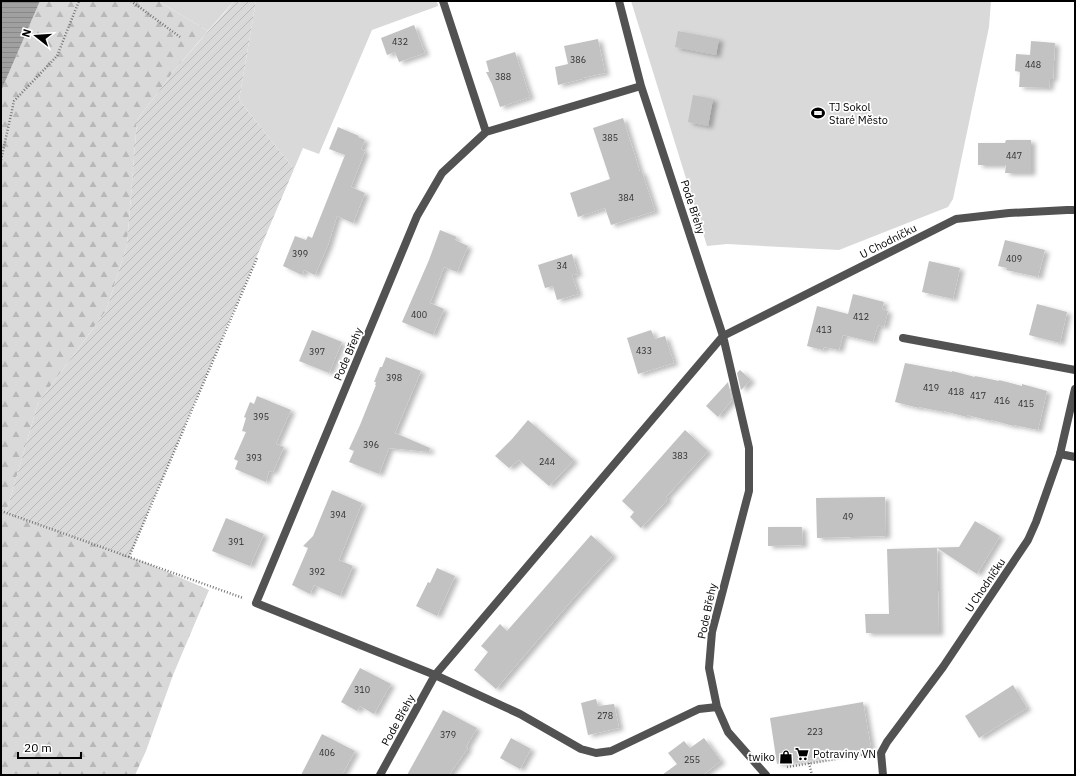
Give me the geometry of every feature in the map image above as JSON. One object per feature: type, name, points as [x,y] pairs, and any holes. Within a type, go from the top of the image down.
[{"type":"street","points":[[443,1],[486,132]]},
{"type":"street","name":"Pode Břehy","points":[[618,1],[641,86],[723,336],[750,448],[748,491],[712,632],[709,668],[717,707],[728,732],[766,775]]},
{"type":"street","name":"Pode Břehy","points":[[256,603],[417,216],[442,173],[486,132],[641,86]]},
{"type":"street","name":"U Chodníčku","points":[[723,336],[956,219],[1009,213],[1075,210]]},
{"type":"street","name":"Pode Břehy","points":[[380,775],[435,675],[723,336]]},
{"type":"street","points":[[903,338],[1075,370]]},
{"type":"street","name":"U Chodníčku","points":[[883,775],[881,753],[886,742],[943,667],[1028,540],[1036,522],[1060,454],[1075,389]]},
{"type":"street","points":[[1060,454],[1075,457]]},
{"type":"street","points":[[256,603],[435,675],[520,714],[581,749],[596,753],[612,751],[699,709],[717,707]]},
{"type":"path","points":[[1,160],[14,102],[57,56],[79,1]]},
{"type":"path","points":[[131,1],[180,37]]},
{"type":"path","points":[[129,557],[257,258]]},
{"type":"path","points":[[1,511],[256,603]]},
{"type":"path","points":[[787,767],[867,754]]},
{"type":"path","points":[[810,763],[812,775]]},
{"type":"green space","points":[[40,1],[158,1],[208,31],[177,67],[137,120],[127,245],[106,311],[38,403],[6,513],[149,564],[209,590],[173,675],[146,751],[135,775],[1,775],[1,91]]},
{"type":"green space","points":[[158,1],[234,1],[208,31]]},
{"type":"green space","points":[[234,1],[256,1],[239,100],[294,169],[129,557],[6,513],[38,403],[106,311],[127,245],[137,120],[177,67]]},
{"type":"green space","points":[[256,1],[437,1],[438,6],[372,30],[319,154],[303,148],[294,169],[239,100]]},
{"type":"green space","name":"TJ Sokol Staré Město","points":[[631,1],[991,1],[989,27],[953,199],[948,207],[839,250],[727,244],[707,246]]},
{"type":"shaded area","points":[[1,1],[40,1],[1,91]]},
{"type":"building","points":[[414,25],[425,53],[399,62],[395,52],[387,55],[381,38]]},
{"type":"building","points":[[678,31],[719,39],[716,55],[675,47]]},
{"type":"building","points":[[598,39],[605,73],[558,85],[555,67],[568,64],[564,46]]},
{"type":"building","points":[[1031,41],[1055,43],[1053,79],[1050,79],[1049,88],[1019,87],[1020,72],[1015,71],[1016,54],[1030,55]]},
{"type":"building","points":[[515,52],[530,97],[500,107],[486,72],[489,72],[486,61]]},
{"type":"building","points":[[693,95],[713,99],[708,126],[688,122]]},
{"type":"building","points":[[623,118],[640,172],[642,172],[655,211],[611,225],[605,208],[578,217],[570,193],[610,179],[593,128]]},
{"type":"building","points":[[338,127],[365,140],[361,149],[365,151],[351,187],[365,193],[353,223],[337,216],[328,245],[315,275],[304,270],[302,275],[283,266],[295,236],[306,240],[308,236],[312,238],[345,155],[329,149]]},
{"type":"building","points":[[1006,140],[1031,140],[1031,173],[1005,173],[1006,165],[978,165],[978,143],[1005,143]]},
{"type":"building","points":[[440,230],[457,237],[455,240],[468,246],[457,272],[444,267],[430,303],[444,309],[433,335],[402,322],[429,260]]},
{"type":"building","points":[[1005,240],[1045,250],[1038,277],[1006,270],[1007,268],[998,266]]},
{"type":"building","points":[[572,254],[578,274],[572,275],[578,294],[557,300],[553,286],[545,288],[538,265]]},
{"type":"building","points":[[929,261],[960,268],[953,299],[922,292]]},
{"type":"building","points":[[853,294],[884,302],[882,309],[888,311],[884,327],[878,325],[873,342],[843,335],[839,350],[824,347],[823,350],[807,346],[817,306],[848,314]]},
{"type":"building","points":[[1037,304],[1067,312],[1060,343],[1029,335]]},
{"type":"building","points":[[312,330],[342,342],[329,373],[299,361]]},
{"type":"building","points":[[651,330],[655,339],[665,336],[674,363],[638,374],[627,338]]},
{"type":"building","points":[[386,357],[421,371],[395,433],[430,448],[429,452],[389,448],[379,474],[349,462],[354,451],[349,449],[376,385],[376,382],[374,382],[380,367],[382,367]]},
{"type":"building","points":[[905,363],[952,371],[975,377],[999,380],[1022,386],[1022,384],[1047,391],[1038,430],[967,415],[967,417],[944,411],[919,408],[895,402]]},
{"type":"building","points":[[740,370],[751,380],[741,390],[737,373]]},
{"type":"building","points":[[728,382],[732,400],[718,417],[706,406]]},
{"type":"building","points":[[257,396],[291,410],[276,444],[284,447],[273,472],[269,471],[266,482],[235,469],[238,461],[234,459],[246,432],[242,431],[246,418],[244,417],[250,402],[254,404]]},
{"type":"building","points":[[528,420],[574,460],[549,486],[519,460],[509,468],[495,456]]},
{"type":"building","points":[[685,430],[708,451],[666,497],[668,499],[641,528],[630,517],[634,512],[622,501]]},
{"type":"building","points":[[332,490],[362,503],[339,560],[353,566],[340,596],[314,585],[310,594],[292,585],[308,548],[303,546],[313,536]]},
{"type":"building","points":[[885,497],[886,536],[817,538],[816,498]]},
{"type":"building","points":[[226,518],[264,534],[250,566],[212,551]]},
{"type":"building","points":[[975,521],[1000,536],[977,574],[937,548],[939,633],[866,633],[865,614],[889,614],[887,549],[959,547]]},
{"type":"building","points":[[768,527],[802,527],[803,545],[768,546]]},
{"type":"building","points":[[591,535],[613,555],[572,600],[496,689],[474,670],[488,652],[481,646],[500,624],[507,631]]},
{"type":"building","points":[[437,568],[455,576],[437,616],[416,606]]},
{"type":"building","points":[[360,668],[391,684],[374,714],[360,706],[357,711],[341,702]]},
{"type":"building","points":[[1013,685],[1027,708],[979,738],[965,716]]},
{"type":"building","points":[[596,699],[598,706],[614,704],[619,728],[588,735],[581,703]]},
{"type":"building","points":[[863,702],[871,748],[777,764],[770,718]]},
{"type":"building","points":[[443,710],[477,728],[466,747],[468,748],[449,775],[407,775]]},
{"type":"building","points":[[322,734],[355,751],[342,775],[301,775]]},
{"type":"building","points":[[511,738],[531,749],[520,769],[500,758]]},
{"type":"building","points":[[704,738],[721,761],[703,775],[662,775],[677,764],[668,753],[684,741],[690,748]]},
{"type":"place","name":"TJ Sokol Staré Město","points":[[818,113]]},
{"type":"place","name":"Potraviny VN","points":[[802,754]]},
{"type":"place","name":"twiko","points":[[786,757]]}]
